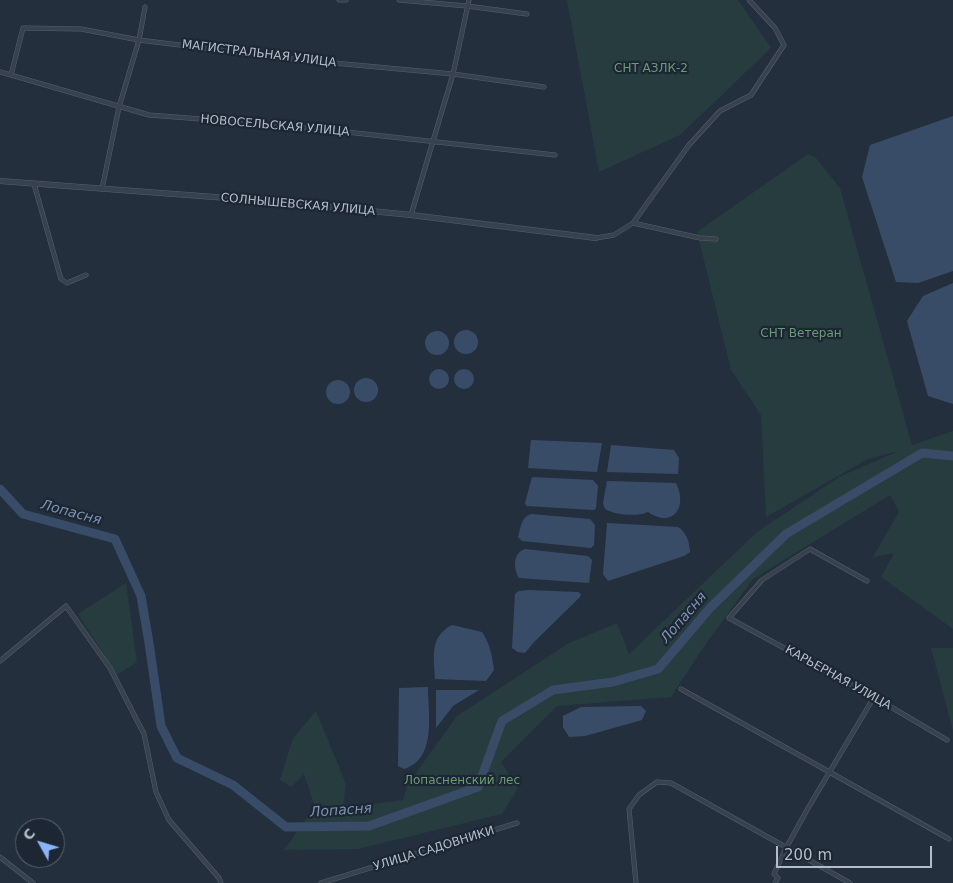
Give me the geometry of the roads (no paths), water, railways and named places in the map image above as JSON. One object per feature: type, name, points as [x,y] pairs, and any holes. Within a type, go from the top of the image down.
[{"type":"street","points":[[339,0],[346,0]]},
{"type":"street","points":[[399,0],[527,14]]},
{"type":"street","points":[[411,215],[453,74],[469,0]]},
{"type":"street","points":[[596,238],[614,235],[632,223],[689,145],[720,111],[751,95],[784,45],[775,28],[749,0]]},
{"type":"street","points":[[102,189],[119,107],[139,40],[145,7]]},
{"type":"street","name":"МАГИСТРАЛЬНАЯ УЛИЦА","points":[[11,75],[23,28],[81,29],[139,40],[318,62],[453,74],[544,87]]},
{"type":"street","name":"НОВОСЕЛЬСКАЯ УЛИЦА","points":[[0,72],[149,115],[292,126],[556,155]]},
{"type":"street","name":"СОЛНЫШЕВСКАЯ УЛИЦА","points":[[0,181],[275,202],[411,215],[596,238]]},
{"type":"street","points":[[34,184],[61,279],[67,283],[86,275]]},
{"type":"street","points":[[632,223],[700,238],[716,239]]},
{"type":"street","name":"КАРЬЕРНАЯ УЛИЦА","points":[[867,581],[810,549],[762,580],[729,618],[874,697],[947,740]]},
{"type":"street","points":[[0,661],[66,606],[110,668],[144,734],[156,792],[169,820],[222,883]]},
{"type":"street","points":[[682,689],[950,840]]},
{"type":"street","points":[[784,883],[774,874],[786,848],[874,697]]},
{"type":"street","points":[[635,883],[629,809],[639,795],[657,782],[671,783],[850,883]]},
{"type":"street","name":"УЛИЦА САДОВНИКИ","points":[[321,883],[517,823]]},
{"type":"street","points":[[0,858],[33,883]]},
{"type":"street","points":[[774,883],[778,878]]},
{"type":"water","points":[[953,116],[953,271],[918,283],[896,282],[862,177],[870,145]]},
{"type":"water","points":[[953,283],[953,404],[928,396],[907,321],[923,296]]},
{"type":"water","points":[[466,330],[471,331],[477,337],[477,347],[471,353],[466,354],[461,353],[455,347],[454,342],[455,337],[461,331]]},
{"type":"water","points":[[437,331],[442,332],[448,338],[448,348],[442,354],[437,355],[432,354],[426,348],[425,343],[426,338],[432,332]]},
{"type":"water","points":[[435,369],[443,369],[449,375],[449,383],[443,389],[435,389],[429,383],[429,375]]},
{"type":"water","points":[[460,369],[468,369],[474,375],[474,383],[468,389],[460,389],[454,383],[454,375]]},
{"type":"water","points":[[366,378],[371,379],[377,385],[377,395],[371,401],[366,402],[361,401],[355,395],[354,390],[355,385],[361,379]]},
{"type":"water","points":[[338,380],[343,381],[349,387],[349,397],[343,403],[338,404],[333,403],[327,397],[326,392],[327,387],[333,381]]},
{"type":"water","points":[[531,440],[602,443],[597,472],[528,468]]},
{"type":"water","points":[[611,445],[674,450],[679,458],[678,474],[607,472]]},
{"type":"water","points":[[532,477],[593,480],[598,486],[596,508],[594,510],[526,506],[525,503]]},
{"type":"water","points":[[607,481],[676,483],[680,500],[679,507],[671,517],[665,518],[657,517],[648,512],[632,515],[609,511],[605,509],[603,503]]},
{"type":"water","points":[[531,514],[590,519],[595,525],[594,545],[591,548],[522,541],[518,537],[522,523],[525,517]]},
{"type":"water","points":[[607,523],[678,527],[687,538],[690,552],[684,556],[608,581],[603,574]]},
{"type":"water","points":[[525,549],[588,556],[592,560],[589,583],[519,578],[515,561],[518,554]]},
{"type":"water","points":[[519,591],[578,592],[581,594],[525,653],[518,652],[512,648],[515,594]]},
{"type":"water","points":[[452,625],[482,632],[485,636],[494,670],[486,681],[435,679],[434,648],[440,635]]},
{"type":"water","points":[[428,687],[429,722],[426,746],[422,756],[415,764],[404,769],[398,766],[399,688]]},
{"type":"water","points":[[436,690],[479,690],[453,706],[436,728]]},
{"type":"water","points":[[641,706],[646,711],[642,720],[585,736],[569,737],[563,727],[563,716],[581,707]]},
{"type":"waterway","name":"Лопасня","points":[[0,489],[23,514],[115,539],[141,596],[161,726],[177,758],[233,785],[286,827],[369,826],[478,787],[502,721],[553,690],[613,682],[658,669],[710,608],[786,534],[922,453],[953,456]]},
{"type":"park label","name":"СНТ АЗЛК-2","points":[[651,69]]},
{"type":"park label","name":"СНТ Ветеран","points":[[801,334]]},
{"type":"park label","name":"Лопасненский лес","points":[[462,781]]}]
